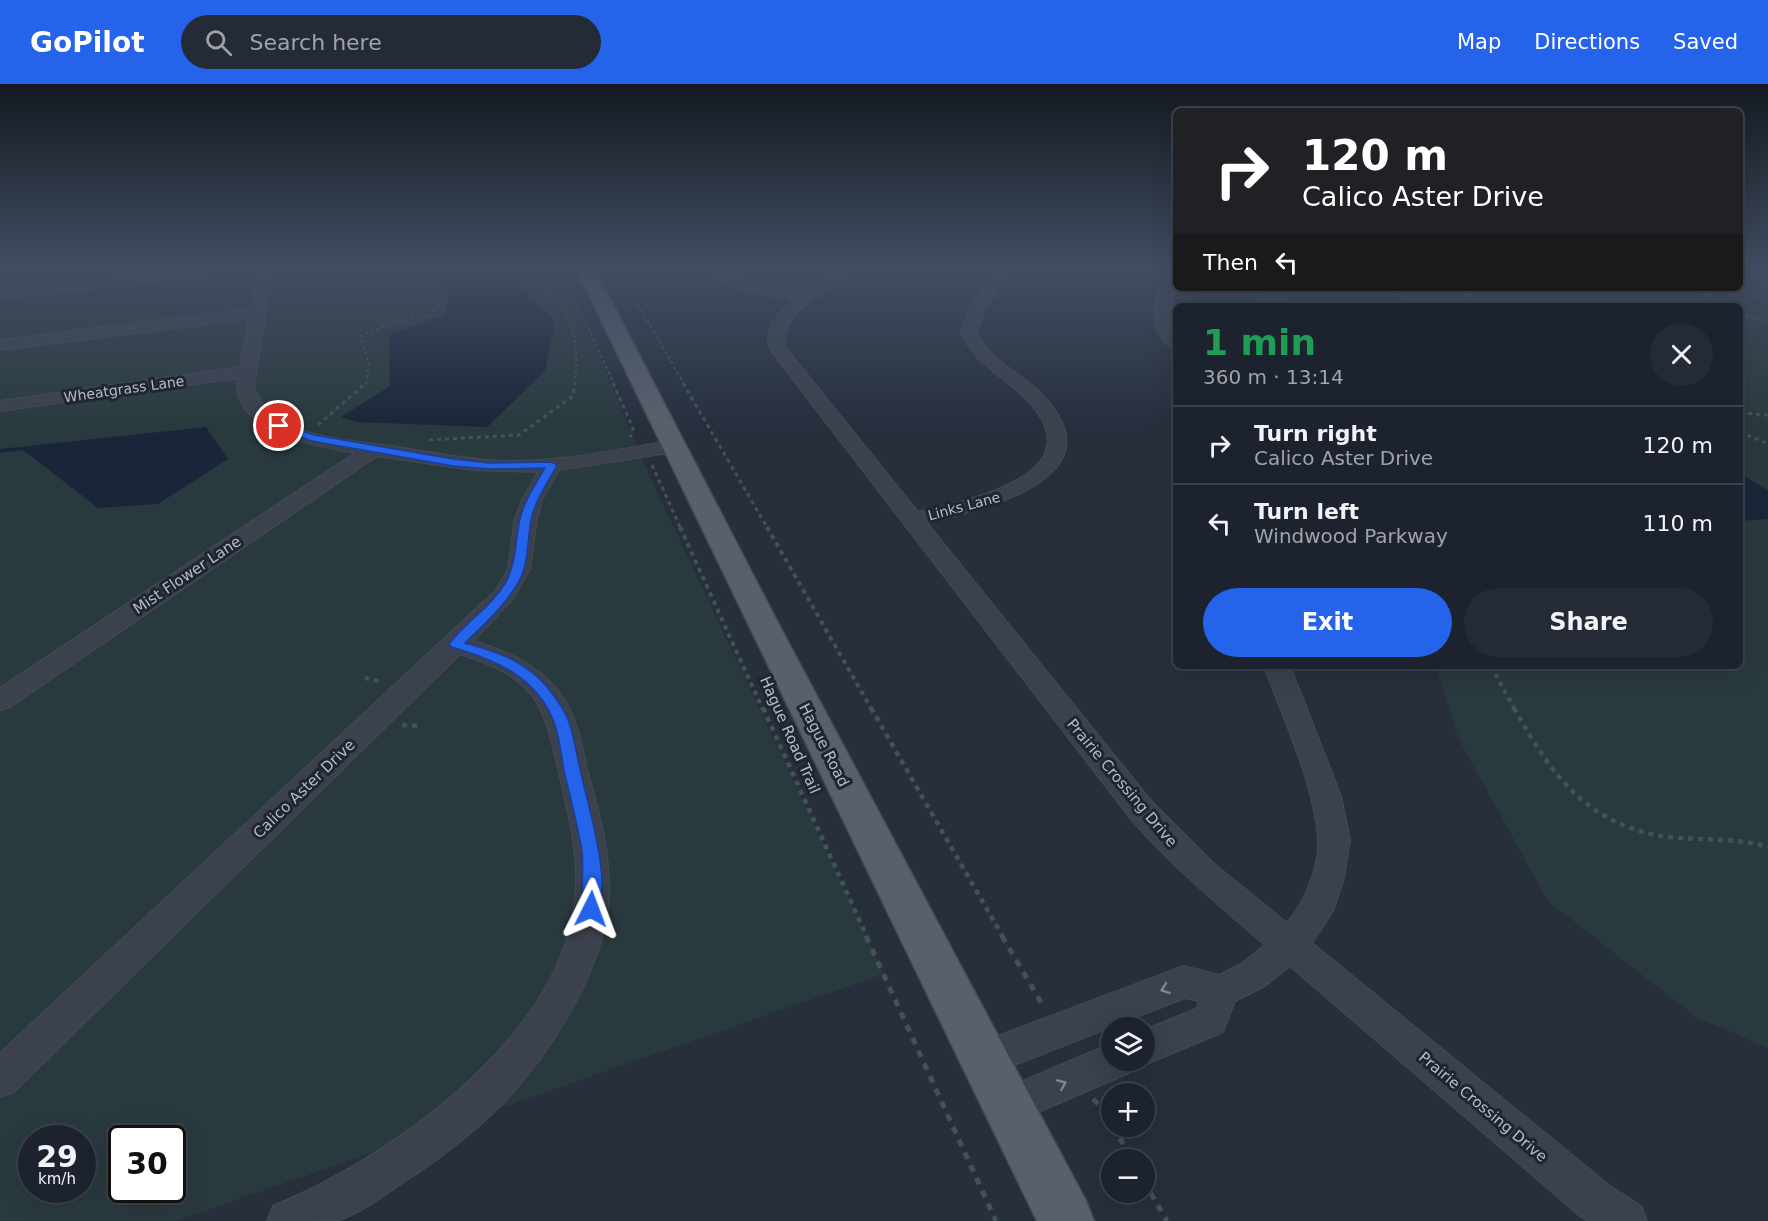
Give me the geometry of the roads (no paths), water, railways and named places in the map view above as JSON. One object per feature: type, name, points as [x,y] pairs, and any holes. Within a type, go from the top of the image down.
[{"type":"main road","name":"Hague Road","points":[[607,321],[660,449],[767,633],[1066,1221]]},
{"type":"street","points":[[0,345],[193,321]]},
{"type":"street","points":[[257,321],[245,386],[247,396],[259,413],[268,420],[312,438],[373,450],[489,466],[552,465],[660,449]]},
{"type":"street","name":"Prairie Crossing Drive","points":[[781,321],[775,331],[777,348],[1134,801],[1168,840],[1595,1201],[1626,1221]]},
{"type":"street","name":"Links Lane","points":[[912,520],[966,508],[998,498],[1014,490],[1039,475],[1048,465],[1058,446],[1059,436],[1050,414],[1031,393],[986,356],[972,339],[969,330],[971,321]]},
{"type":"street","points":[[1160,321],[1164,331],[1173,341]]},
{"type":"street","name":"Wheatgrass Lane","points":[[0,406],[248,371]]},
{"type":"street","name":"Mist Flower Lane","points":[[0,701],[373,450]]},
{"type":"street","name":"Calico Aster Drive","points":[[0,1079],[490,611],[512,582],[522,556],[526,518],[532,500],[552,465]]},
{"type":"street","points":[[288,1221],[353,1189],[428,1141],[487,1092],[532,1037],[569,978],[584,939],[591,909],[593,879],[590,851],[560,718],[546,694],[522,670],[489,653],[456,644]]},
{"type":"street","points":[[984,1059],[1184,982],[1221,991],[1253,975],[1290,945],[1316,911],[1328,878],[1334,840],[1326,796],[1278,669]]},
{"type":"street","points":[[1155,1043],[1210,1020],[1221,991]]},
{"type":"street","points":[[1008,1106],[1101,1067]]},
{"type":"water","points":[[427,321],[555,321],[545,371],[487,427],[357,422],[341,417],[390,386],[389,335]]},
{"type":"water","points":[[206,427],[228,459],[158,504],[98,508],[23,450],[0,453],[0,449]]},
{"type":"water","points":[[1743,476],[1768,490],[1768,519],[1743,521]]}]
